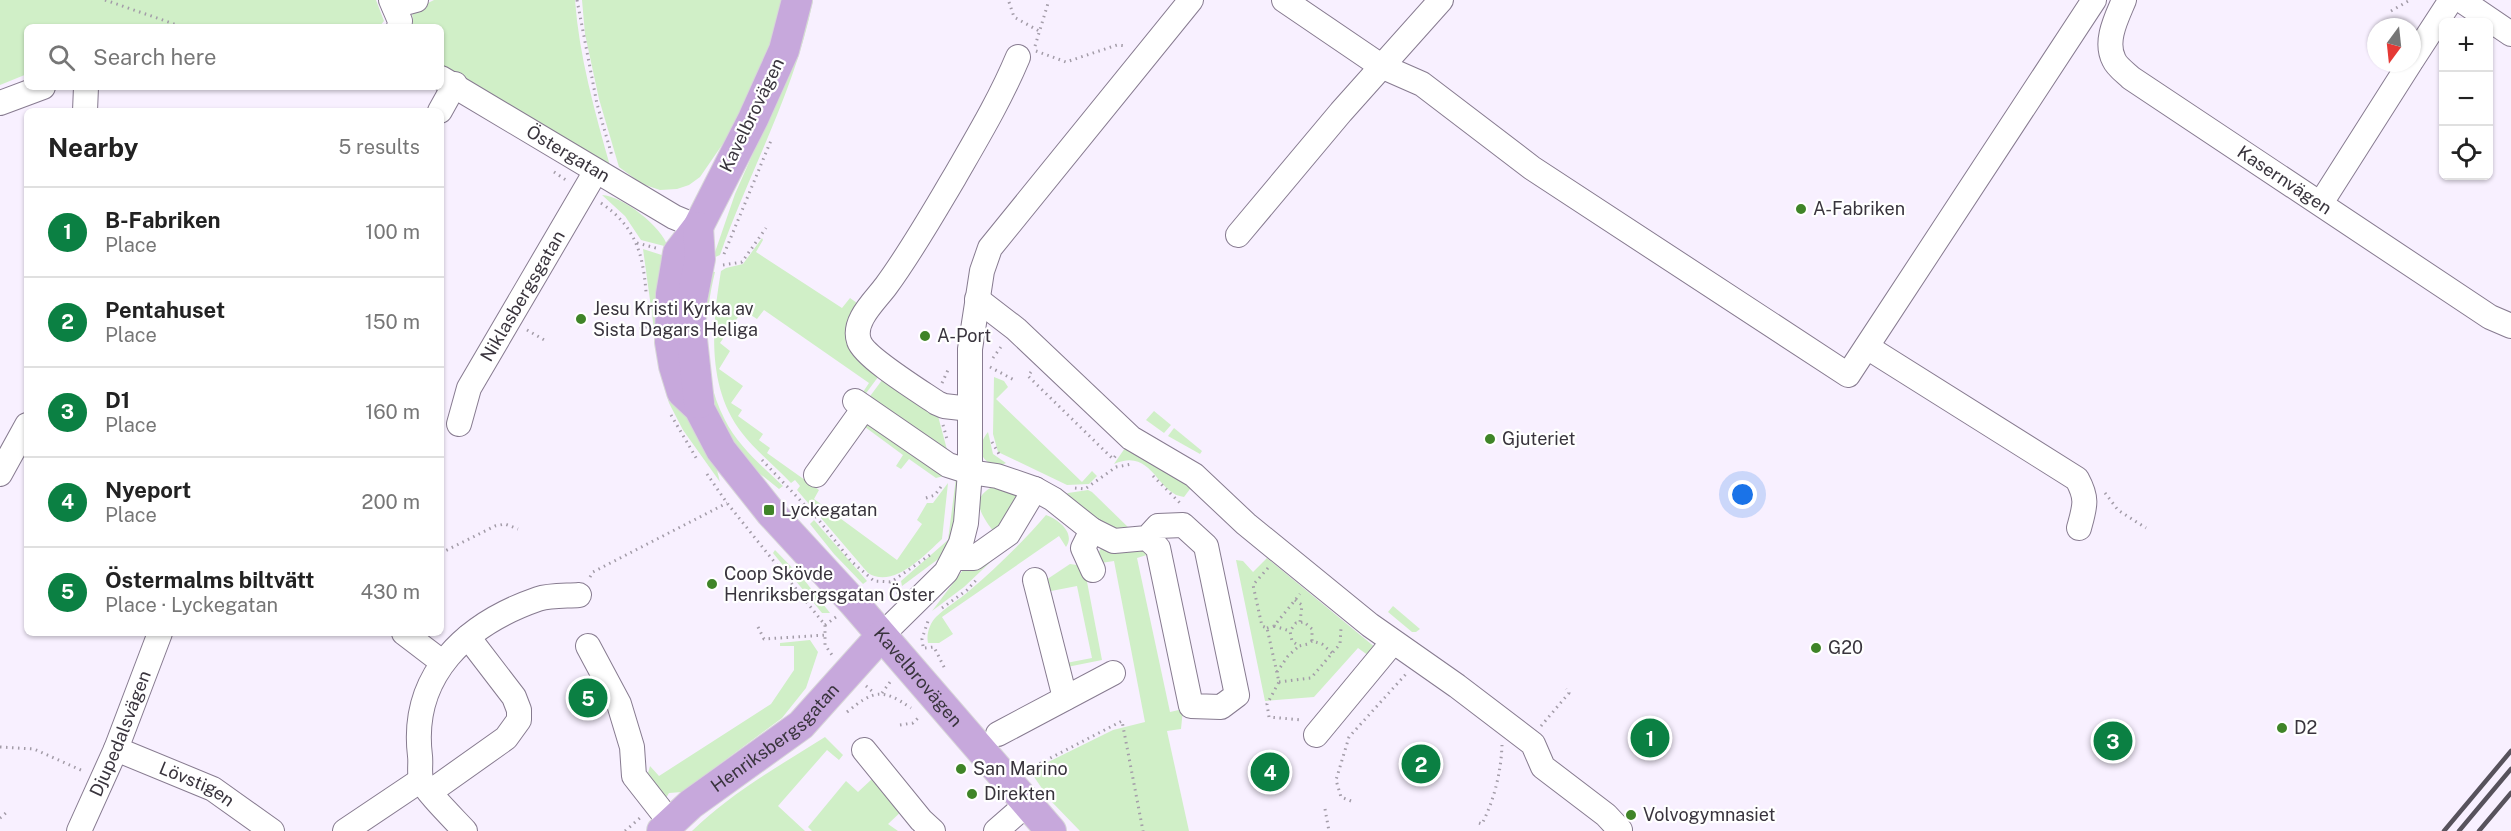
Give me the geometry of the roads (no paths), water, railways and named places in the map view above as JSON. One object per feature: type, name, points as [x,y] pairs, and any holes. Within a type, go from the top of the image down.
[{"type":"main road","name":"Kavelbrovägen","points":[[796,0],[784,50],[753,119],[698,227],[678,253],[671,294],[670,342],[682,392],[699,408],[721,450],[771,513],[1051,831]]},
{"type":"main road","name":"Henriksbergsgatan","points":[[658,823],[691,804],[801,725],[881,636]]},
{"type":"street","points":[[881,636],[946,572],[946,554],[966,523],[970,471],[970,349],[986,257],[994,240],[1191,0]]},
{"type":"street","points":[[1284,0],[1382,66],[1422,84],[1532,168],[1848,375],[2094,0]]},
{"type":"street","points":[[1238,235],[1441,0]]},
{"type":"street","name":"Kasernvägen","points":[[2124,0],[2113,28],[2111,45],[2114,61],[2131,78],[2490,317],[2511,326]]},
{"type":"street","points":[[2421,46],[2451,0]]},
{"type":"street","points":[[2461,0],[2511,34]]},
{"type":"street","points":[[970,409],[937,403],[872,358],[859,344],[857,334],[862,318],[915,243],[1026,53]]},
{"type":"street","points":[[2321,203],[2405,72]]},
{"type":"street","name":"Östergatan","points":[[448,81],[605,168],[674,217],[698,227]]},
{"type":"street","points":[[441,108],[448,81]]},
{"type":"street","points":[[0,103],[35,90]]},
{"type":"street","points":[[85,108],[86,90]]},
{"type":"street","name":"Niklasbergsgatan","points":[[459,424],[469,388],[605,168]]},
{"type":"street","points":[[977,299],[1016,329],[1131,438],[1194,475],[1292,563],[1394,642],[1533,744],[1543,767],[1606,815],[1620,831]]},
{"type":"street","points":[[1867,347],[2077,478],[2085,493],[2079,528]]},
{"type":"street","points":[[816,475],[860,405],[948,465],[998,476],[1035,489],[1053,499],[1092,530],[1114,541],[1147,538],[1158,526],[1183,525],[1206,546],[1237,695],[1221,707],[1191,706],[1158,549],[1147,538]]},
{"type":"street","points":[[0,474],[24,430]]},
{"type":"street","points":[[946,554],[974,558],[1008,534],[1035,489]]},
{"type":"street","points":[[1092,530],[1083,548],[1093,570]]},
{"type":"street","points":[[1035,580],[1065,698]]},
{"type":"street","points":[[465,831],[426,786],[418,740],[422,709],[432,680],[441,663],[477,629],[540,598],[579,596]]},
{"type":"street","name":"Djupedalsvägen","points":[[79,831],[116,749],[159,636]]},
{"type":"street","points":[[408,636],[441,663]]},
{"type":"street","points":[[345,831],[506,738],[519,720],[519,710],[514,697],[468,636]]},
{"type":"street","points":[[1322,728],[1394,642]]},
{"type":"street","points":[[588,646],[619,704],[632,747],[634,776],[658,823]]},
{"type":"street","points":[[998,734],[1113,673]]},
{"type":"street","name":"Lövstigen","points":[[116,749],[213,789],[272,831]]},
{"type":"street","points":[[864,750],[927,826]]},
{"type":"street","points":[[996,831],[1027,804]]},
{"type":"railway","points":[[2444,831],[2511,751]]},
{"type":"railway","points":[[2459,831],[2511,769]]},
{"type":"railway","points":[[2479,831],[2511,793]]},
{"type":"place","name":"A-Fabriken","points":[[1801,209]]},
{"type":"place","name":"Jesu Kristi Kyrka av Sista Dagars Heliga","points":[[581,319]]},
{"type":"place","name":"A-Port","points":[[925,336]]},
{"type":"place","name":"Gjuteriet","points":[[1490,439]]},
{"type":"place","name":"Lyckegatan","points":[[769,510]]},
{"type":"place","name":"Coop Skövde Henriksbergsgatan Öster","points":[[712,584]]},
{"type":"place","name":"G20","points":[[1816,648]]},
{"type":"place","name":"Östermalms biltvätt","points":[[588,698]]},
{"type":"place","name":"D2","points":[[2282,728]]},
{"type":"place","name":"B-Fabriken","points":[[1650,738]]},
{"type":"place","name":"D1","points":[[2113,741]]},
{"type":"place","name":"Pentahuset","points":[[1421,764]]},
{"type":"place","name":"San Marino","points":[[961,769]]},
{"type":"place","name":"Nyeport","points":[[1270,772]]},
{"type":"place","name":"Direkten","points":[[972,794]]},
{"type":"place","name":"Volvogymnasiet","points":[[1631,815]]}]
